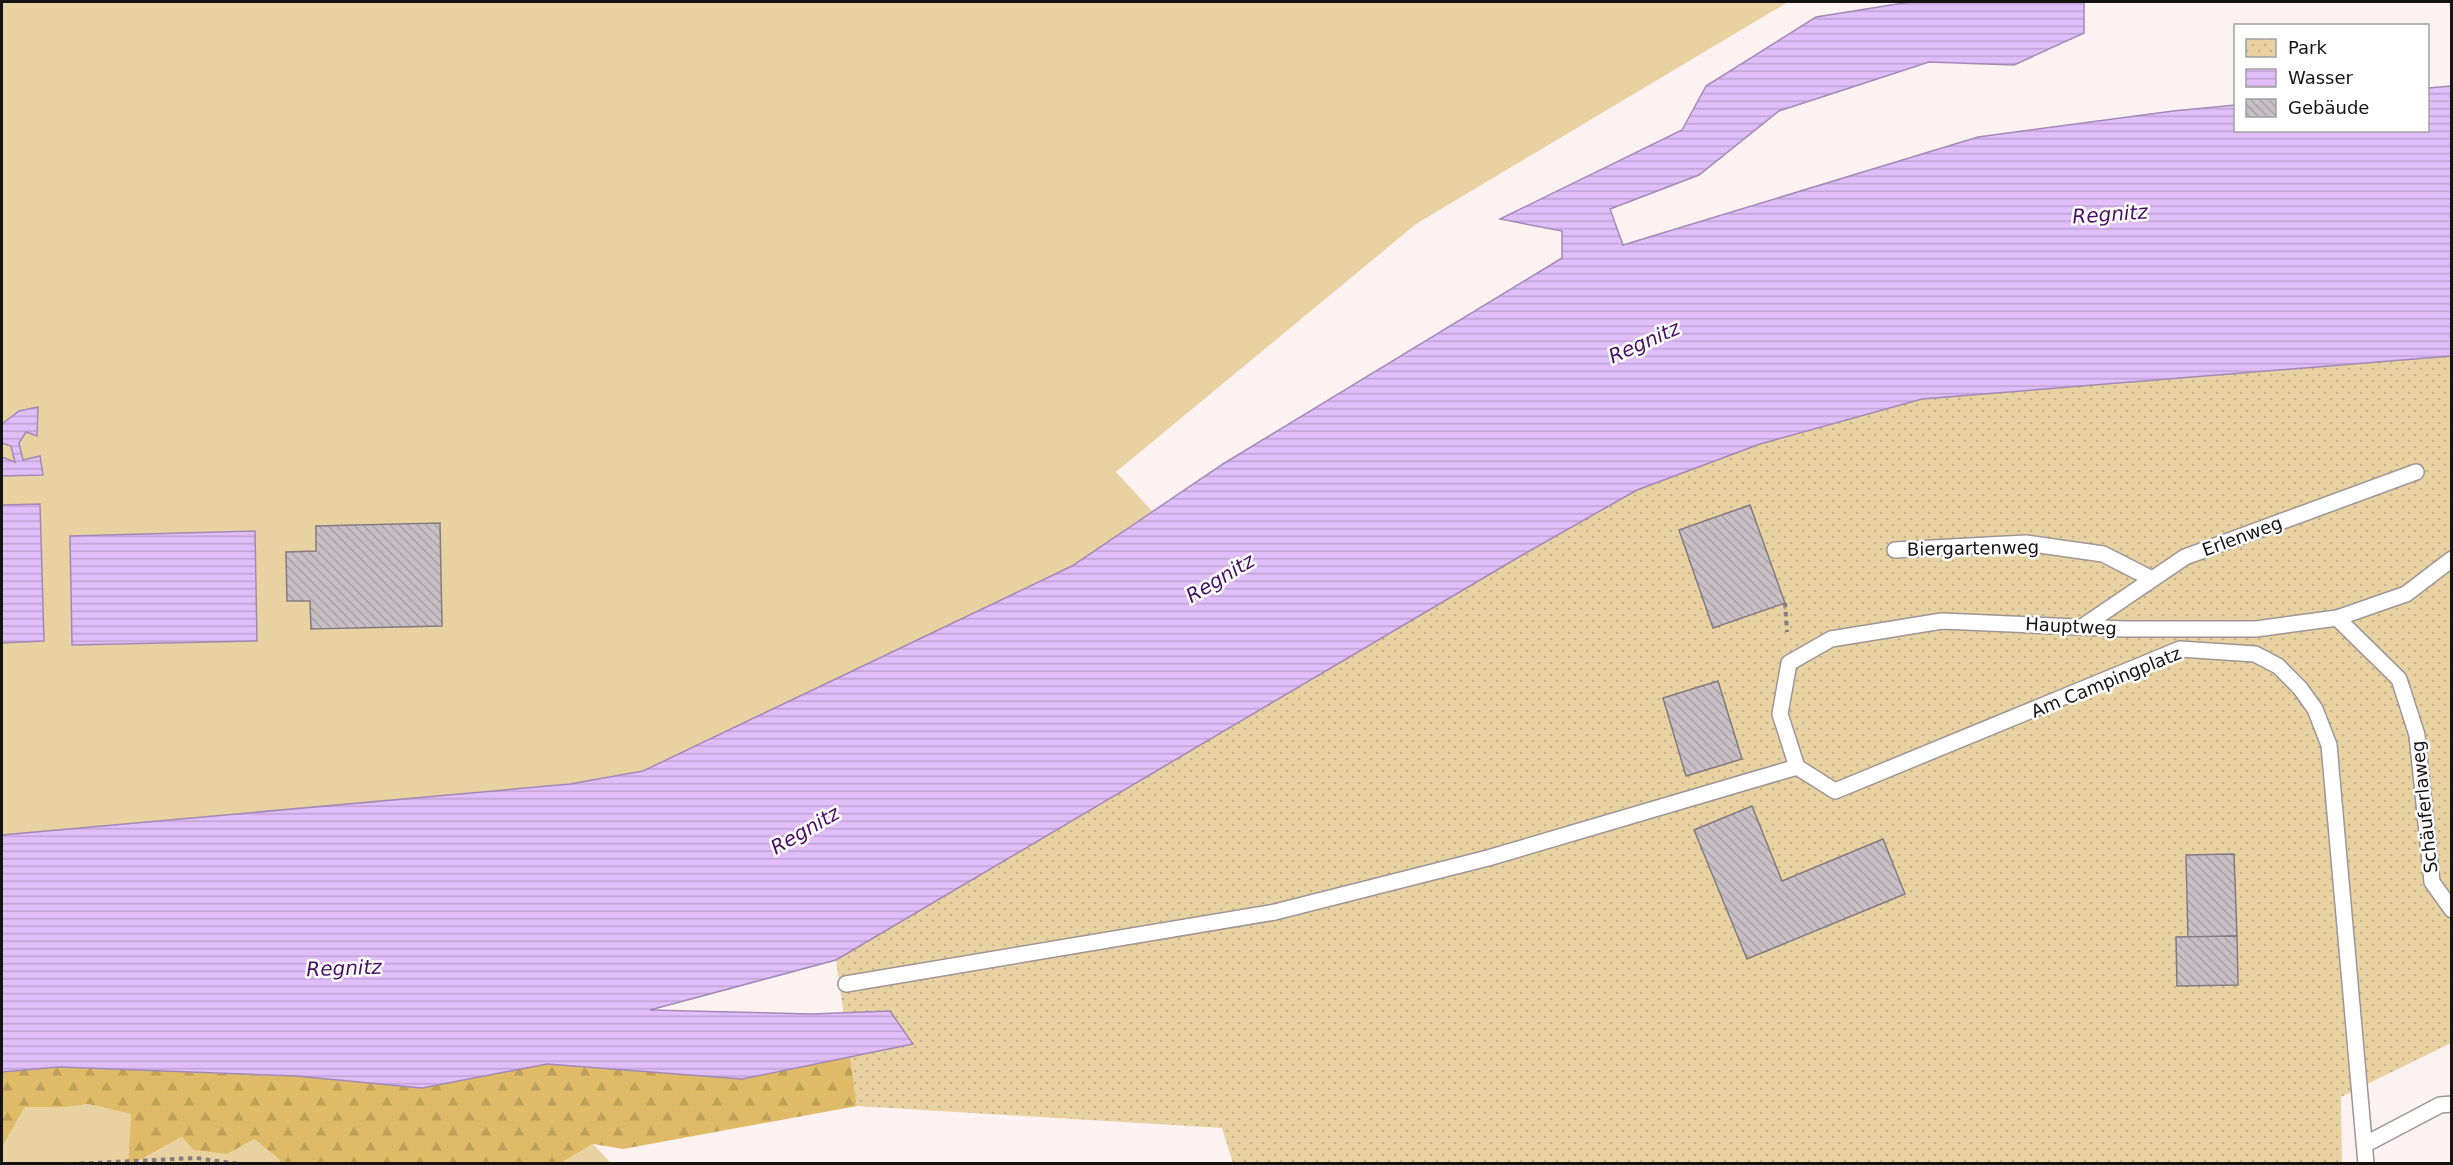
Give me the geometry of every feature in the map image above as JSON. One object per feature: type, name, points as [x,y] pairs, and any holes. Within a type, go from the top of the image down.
[{"type":"lane","name":"Erlenweg","points":[[2082,627],[2185,557],[2416,472]]},
{"type":"lane","name":"Biergartenweg","points":[[1895,550],[2026,543],[2103,554],[2152,579]]},
{"type":"lane","name":"Hauptweg","points":[[1797,767],[1780,714],[1789,663],[1831,639],[1942,621],[2082,627],[2256,629],[2337,618],[2406,594],[2451,559]]},
{"type":"lane","name":"Schäuferlaweg","points":[[2337,618],[2399,679],[2417,735],[2432,882],[2451,910]]},
{"type":"lane","name":"Am Campingplatz","points":[[1797,767],[1834,791],[2180,649],[2255,654],[2278,666],[2300,688],[2315,709],[2329,745],[2366,1164]]},
{"type":"lane","points":[[846,984],[1275,912],[1488,858],[1797,767]]},
{"type":"lane","points":[[2366,1144],[2440,1105],[2451,1104]]},
{"type":"path","points":[[71,1164],[196,1158],[239,1164]]},
{"type":"green space","points":[[2,2],[1788,2],[1416,224],[1116,472],[1152,511],[1072,566],[642,771],[570,784],[2,835]]},
{"type":"green space","points":[[2451,356],[2451,1043],[2341,1097],[2342,1163],[1233,1163],[1222,1128],[857,1106],[836,960],[1524,554],[1637,490],[1760,444],[1922,399]]},
{"type":"green space","points":[[850,1056],[857,1106],[623,1149],[593,1144],[559,1164],[279,1163],[280,1160],[254,1139],[227,1154],[194,1150],[182,1137],[135,1163],[128,1163],[131,1114],[88,1104],[67,1107],[25,1107],[2,1147],[2,1072],[59,1067],[296,1076],[422,1088],[547,1064],[742,1079]]},
{"type":"green space","points":[[88,1104],[131,1114],[128,1163],[2,1164],[2,1147],[25,1107],[67,1107]]},
{"type":"green space","points":[[182,1137],[254,1139],[280,1160],[279,1164],[135,1164]]},
{"type":"green space","points":[[593,1144],[611,1163],[559,1164]]},
{"type":"water","name":"Regnitz","points":[[1910,2],[2084,2],[2084,33],[2014,65],[1929,62],[1779,111],[1699,175],[1610,209],[1623,245],[1978,137],[2234,105],[2234,132],[2429,132],[2429,88],[2451,86],[2451,356],[1922,399],[1760,444],[1637,490],[1524,554],[836,960],[650,1010],[812,1014],[890,1011],[913,1044],[742,1079],[547,1064],[422,1088],[296,1076],[59,1067],[2,1072],[2,835],[570,784],[643,771],[1072,566],[1223,464],[1562,258],[1562,231],[1500,219],[1682,130],[1706,86],[1816,17]]},
{"type":"water","points":[[38,407],[37,436],[26,432],[19,443],[23,460],[40,456],[43,475],[2,476],[2,457],[15,462],[11,446],[2,443],[2,424],[19,411]]},
{"type":"water","points":[[40,504],[44,641],[2,643],[2,505]]},
{"type":"water","points":[[255,531],[257,641],[72,645],[70,536]]},
{"type":"building","points":[[1750,505],[1785,603],[1713,628],[1679,530]]},
{"type":"building","points":[[440,523],[442,626],[311,629],[310,601],[287,601],[286,552],[316,551],[316,526]]},
{"type":"building","points":[[1718,681],[1742,759],[1686,776],[1663,698]]},
{"type":"building","points":[[1752,806],[1782,881],[1883,839],[1905,894],[1747,959],[1694,830]]},
{"type":"building","points":[[2234,854],[2237,936],[2188,938],[2186,855]]},
{"type":"building","points":[[2237,936],[2238,985],[2177,986],[2176,937]]}]
